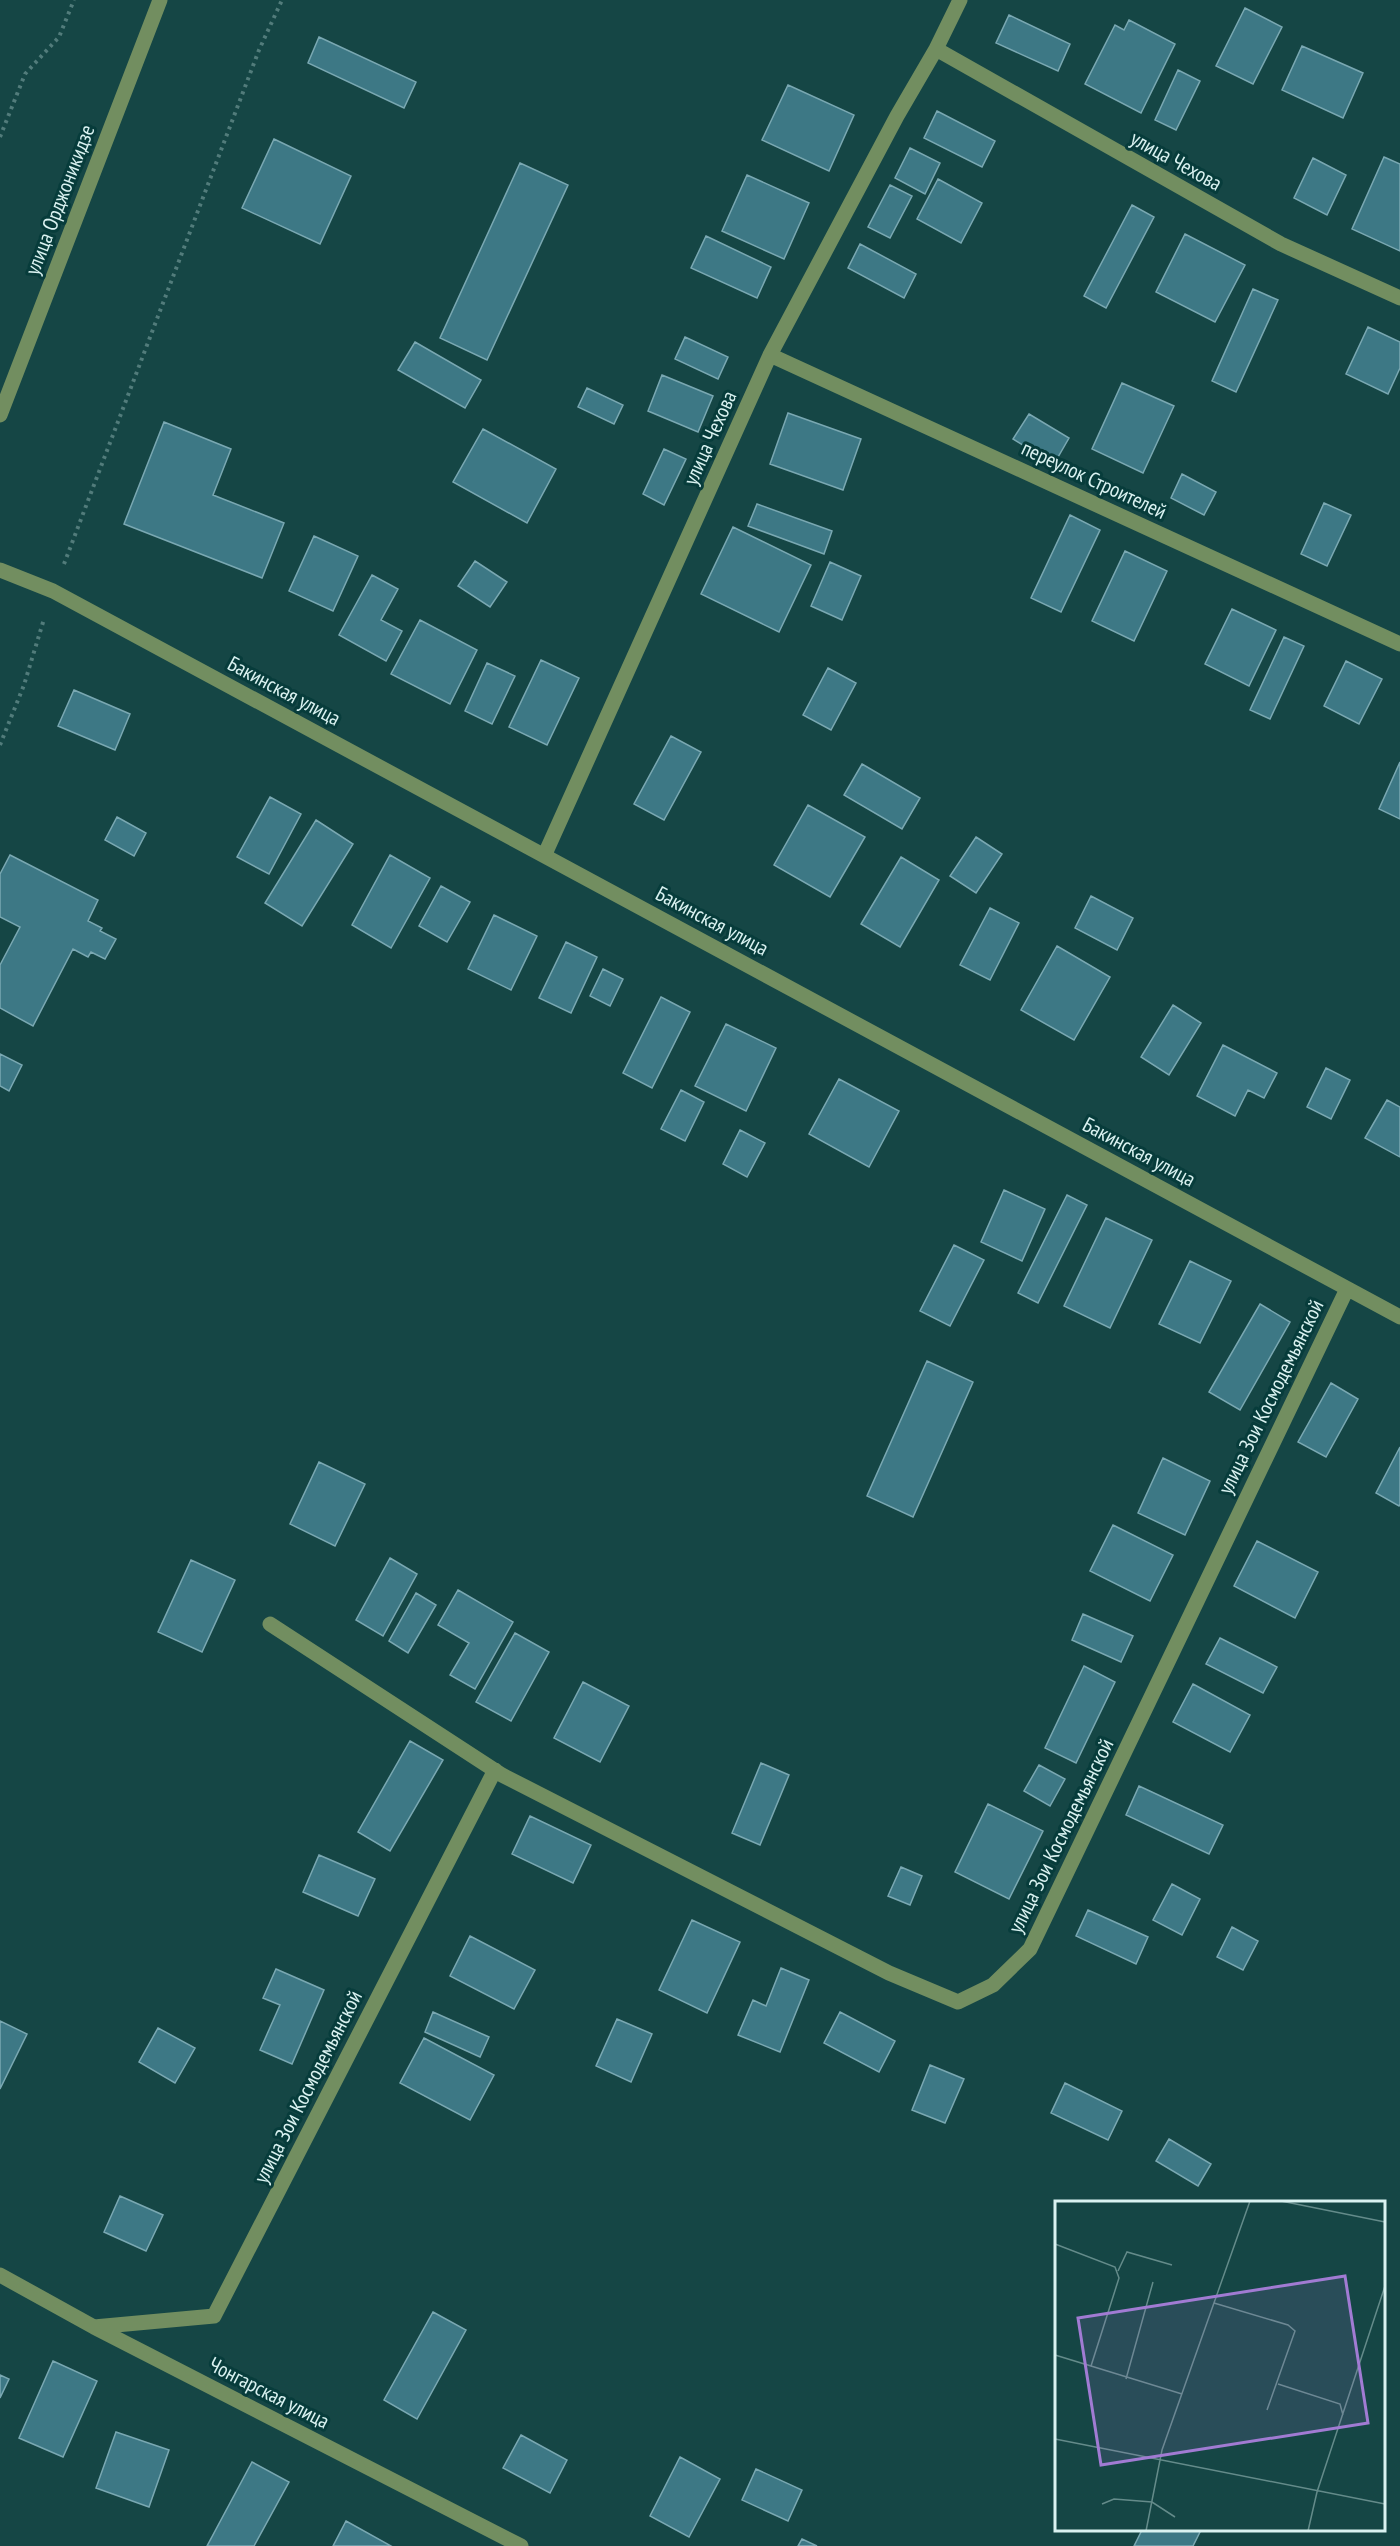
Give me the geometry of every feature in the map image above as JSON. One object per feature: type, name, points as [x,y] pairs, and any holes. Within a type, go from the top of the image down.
[{"type":"street","name":"улица Орджоникидзе","points":[[0,415],[160,0]]},
{"type":"street","name":"улица Чехова","points":[[545,854],[770,355],[897,116],[936,49],[960,0]]},
{"type":"street","name":"улица Чехова","points":[[936,49],[1281,244],[1400,298]]},
{"type":"street","name":"переулок Строителей","points":[[770,355],[1400,644]]},
{"type":"street","name":"Бакинская улица","points":[[0,570],[53,591],[545,854],[1400,1317]]},
{"type":"street","name":"улица Зои Космодемьянской","points":[[270,1624],[495,1770],[879,1968],[958,2002],[993,1985],[1030,1949],[1347,1289]]},
{"type":"street","name":"улица Зои Космодемьянской","points":[[94,2327],[214,2316],[495,1770]]},
{"type":"street","name":"Чонгарская улица","points":[[0,2275],[94,2327],[521,2546]]},
{"type":"path","points":[[0,137],[25,74],[59,37],[74,0]]},
{"type":"path","points":[[0,745],[24,685],[53,591],[87,508],[259,50],[282,0]]},
{"type":"building","points":[[1245,8],[1282,27],[1253,84],[1216,66]]},
{"type":"building","points":[[1009,15],[1070,44],[1058,71],[996,43]]},
{"type":"building","points":[[1129,20],[1175,44],[1141,113],[1085,84],[1115,25],[1124,30]]},
{"type":"building","points":[[319,37],[416,82],[404,108],[308,63]]},
{"type":"building","points":[[1302,46],[1363,73],[1343,118],[1282,90]]},
{"type":"building","points":[[1178,70],[1200,81],[1176,130],[1155,120]]},
{"type":"building","points":[[788,85],[854,115],[829,171],[762,140]]},
{"type":"building","points":[[937,111],[995,141],[982,167],[924,138]]},
{"type":"building","points":[[274,139],[351,176],[320,244],[242,208]]},
{"type":"building","points":[[910,148],[940,163],[925,194],[895,178]]},
{"type":"building","points":[[1384,157],[1400,164],[1400,251],[1352,229]]},
{"type":"building","points":[[1313,158],[1346,175],[1327,215],[1294,198]]},
{"type":"building","points":[[520,163],[568,185],[487,360],[440,338]]},
{"type":"building","points":[[747,175],[809,203],[784,259],[722,231]]},
{"type":"building","points":[[938,179],[982,203],[961,243],[917,219]]},
{"type":"building","points":[[890,185],[912,196],[890,238],[868,227]]},
{"type":"building","points":[[1132,205],[1154,217],[1106,308],[1084,296]]},
{"type":"building","points":[[1185,234],[1245,265],[1215,322],[1156,292]]},
{"type":"building","points":[[706,236],[771,267],[757,298],[691,268]]},
{"type":"building","points":[[860,244],[916,274],[904,298],[848,268]]},
{"type":"building","points":[[1253,289],[1278,300],[1236,392],[1212,381]]},
{"type":"building","points":[[1368,327],[1400,342],[1400,368],[1388,394],[1346,374]]},
{"type":"building","points":[[685,337],[728,357],[718,379],[675,359]]},
{"type":"building","points":[[415,342],[481,380],[465,408],[398,370]]},
{"type":"building","points":[[662,375],[713,396],[698,432],[648,411]]},
{"type":"building","points":[[1122,383],[1174,406],[1143,473],[1092,449]]},
{"type":"building","points":[[587,388],[623,405],[614,424],[578,407]]},
{"type":"building","points":[[788,413],[861,439],[843,490],[770,464]]},
{"type":"building","points":[[1029,414],[1069,438],[1054,464],[1013,439]]},
{"type":"building","points":[[164,422],[231,449],[213,495],[284,523],[262,578],[124,524]]},
{"type":"building","points":[[483,429],[556,469],[527,523],[453,482]]},
{"type":"building","points":[[664,449],[686,459],[664,505],[643,494]]},
{"type":"building","points":[[1182,474],[1216,492],[1204,515],[1171,498]]},
{"type":"building","points":[[1324,503],[1351,515],[1327,566],[1301,554]]},
{"type":"building","points":[[757,504],[832,531],[824,554],[748,526]]},
{"type":"building","points":[[1070,515],[1100,530],[1061,612],[1031,598]]},
{"type":"building","points":[[733,527],[811,565],[779,632],[701,594]]},
{"type":"building","points":[[314,536],[358,556],[333,611],[289,591]]},
{"type":"building","points":[[1125,551],[1167,571],[1134,641],[1092,621]]},
{"type":"building","points":[[475,561],[507,582],[490,607],[458,586]]},
{"type":"building","points":[[830,562],[861,576],[842,620],[811,606]]},
{"type":"building","points":[[372,575],[398,589],[381,620],[402,631],[386,661],[339,635]]},
{"type":"building","points":[[1232,609],[1276,630],[1249,686],[1205,664]]},
{"type":"building","points":[[420,620],[477,650],[450,704],[391,674]]},
{"type":"building","points":[[1284,637],[1304,646],[1270,719],[1250,710]]},
{"type":"building","points":[[541,660],[579,678],[547,745],[509,727]]},
{"type":"building","points":[[1346,661],[1382,679],[1359,724],[1324,706]]},
{"type":"building","points":[[487,663],[515,676],[492,724],[465,711]]},
{"type":"building","points":[[828,668],[856,683],[831,730],[803,715]]},
{"type":"building","points":[[74,690],[130,714],[115,750],[58,726]]},
{"type":"building","points":[[671,736],[701,752],[664,820],[634,804]]},
{"type":"building","points":[[1400,762],[1400,819],[1379,809]]},
{"type":"building","points":[[862,764],[920,798],[902,829],[844,795]]},
{"type":"building","points":[[270,797],[301,814],[269,874],[237,857]]},
{"type":"building","points":[[808,805],[865,837],[830,897],[774,865]]},
{"type":"building","points":[[117,817],[146,833],[134,856],[105,840]]},
{"type":"building","points":[[316,820],[353,844],[302,926],[265,903]]},
{"type":"building","points":[[976,837],[1002,854],[976,893],[950,876]]},
{"type":"building","points":[[10,855],[98,900],[88,921],[102,928],[100,931],[116,939],[105,959],[91,952],[88,957],[73,949],[33,1026],[0,1008],[0,965],[20,927],[0,917],[0,874]]},
{"type":"building","points":[[390,855],[430,878],[391,948],[352,925]]},
{"type":"building","points":[[901,857],[939,880],[900,947],[861,924]]},
{"type":"building","points":[[441,886],[470,902],[447,942],[419,926]]},
{"type":"building","points":[[1091,896],[1133,918],[1117,950],[1075,928]]},
{"type":"building","points":[[990,908],[1019,923],[990,980],[960,965]]},
{"type":"building","points":[[494,915],[537,936],[511,990],[468,969]]},
{"type":"building","points":[[566,942],[597,957],[571,1013],[539,998]]},
{"type":"building","points":[[1057,946],[1110,977],[1074,1040],[1021,1010]]},
{"type":"building","points":[[603,969],[623,979],[610,1006],[590,996]]},
{"type":"building","points":[[661,997],[690,1012],[652,1088],[623,1073]]},
{"type":"building","points":[[1173,1005],[1201,1023],[1169,1075],[1141,1057]]},
{"type":"building","points":[[726,1024],[776,1048],[746,1111],[695,1086]]},
{"type":"building","points":[[1223,1045],[1277,1073],[1264,1098],[1248,1090],[1235,1116],[1197,1096]]},
{"type":"building","points":[[0,1054],[22,1065],[9,1091],[0,1086]]},
{"type":"building","points":[[1326,1068],[1350,1080],[1331,1119],[1307,1107]]},
{"type":"building","points":[[839,1079],[899,1111],[869,1167],[809,1134]]},
{"type":"building","points":[[681,1090],[704,1102],[685,1141],[661,1129]]},
{"type":"building","points":[[1387,1100],[1400,1107],[1400,1157],[1365,1138]]},
{"type":"building","points":[[740,1130],[765,1143],[747,1177],[723,1164]]},
{"type":"building","points":[[1004,1190],[1045,1209],[1022,1261],[981,1242]]},
{"type":"building","points":[[1067,1195],[1087,1205],[1038,1303],[1018,1293]]},
{"type":"building","points":[[1106,1218],[1152,1240],[1110,1328],[1064,1306]]},
{"type":"building","points":[[954,1245],[984,1260],[950,1326],[920,1311]]},
{"type":"building","points":[[1190,1261],[1231,1281],[1200,1343],[1159,1324]]},
{"type":"building","points":[[1260,1304],[1290,1322],[1240,1410],[1209,1392]]},
{"type":"building","points":[[927,1361],[973,1382],[913,1517],[867,1496]]},
{"type":"building","points":[[1331,1383],[1358,1399],[1326,1457],[1298,1442]]},
{"type":"building","points":[[1400,1447],[1400,1504],[1399,1506],[1376,1493]]},
{"type":"building","points":[[1163,1458],[1210,1481],[1185,1535],[1138,1513]]},
{"type":"building","points":[[319,1462],[365,1484],[335,1546],[290,1524]]},
{"type":"building","points":[[1113,1525],[1173,1555],[1150,1601],[1090,1571]]},
{"type":"building","points":[[1257,1541],[1318,1572],[1295,1618],[1234,1586]]},
{"type":"building","points":[[390,1558],[417,1574],[383,1636],[356,1620]]},
{"type":"building","points":[[191,1560],[235,1580],[202,1652],[158,1632]]},
{"type":"building","points":[[458,1590],[513,1622],[475,1689],[450,1675],[469,1643],[438,1625]]},
{"type":"building","points":[[416,1593],[436,1605],[408,1653],[389,1641]]},
{"type":"building","points":[[1083,1614],[1133,1636],[1121,1662],[1072,1640]]},
{"type":"building","points":[[515,1633],[549,1652],[511,1721],[476,1702]]},
{"type":"building","points":[[1220,1638],[1277,1667],[1263,1693],[1206,1664]]},
{"type":"building","points":[[1084,1666],[1115,1682],[1076,1763],[1045,1748]]},
{"type":"building","points":[[583,1682],[629,1706],[600,1762],[554,1738]]},
{"type":"building","points":[[1193,1684],[1250,1715],[1230,1752],[1173,1722]]},
{"type":"building","points":[[410,1741],[443,1760],[390,1851],[358,1832]]},
{"type":"building","points":[[761,1763],[789,1775],[760,1845],[732,1833]]},
{"type":"building","points":[[1039,1765],[1065,1779],[1050,1806],[1024,1791]]},
{"type":"building","points":[[1139,1786],[1223,1825],[1209,1854],[1126,1815]]},
{"type":"building","points":[[988,1804],[1043,1831],[1009,1899],[955,1872]]},
{"type":"building","points":[[530,1816],[591,1845],[573,1883],[512,1854]]},
{"type":"building","points":[[319,1855],[375,1879],[358,1916],[303,1892]]},
{"type":"building","points":[[901,1867],[922,1876],[910,1905],[888,1896]]},
{"type":"building","points":[[1172,1884],[1200,1899],[1182,1935],[1153,1920]]},
{"type":"building","points":[[1088,1910],[1148,1937],[1136,1964],[1076,1936]]},
{"type":"building","points":[[692,1920],[740,1942],[707,2013],[659,1990]]},
{"type":"building","points":[[1232,1927],[1258,1941],[1243,1970],[1217,1957]]},
{"type":"building","points":[[470,1936],[535,1970],[514,2009],[450,1976]]},
{"type":"building","points":[[781,1968],[809,1980],[780,2052],[738,2035],[753,2000],[766,2006]]},
{"type":"building","points":[[276,1969],[324,1990],[292,2064],[260,2050],[280,2005],[263,1998]]},
{"type":"building","points":[[433,2012],[489,2037],[480,2057],[425,2032]]},
{"type":"building","points":[[840,2012],[895,2041],[879,2072],[824,2043]]},
{"type":"building","points":[[617,2019],[652,2034],[631,2082],[596,2066]]},
{"type":"building","points":[[0,2021],[27,2034],[0,2089]]},
{"type":"building","points":[[158,2028],[195,2048],[175,2083],[139,2062]]},
{"type":"building","points":[[424,2038],[494,2075],[470,2120],[400,2083]]},
{"type":"building","points":[[930,2065],[964,2079],[945,2123],[912,2110]]},
{"type":"building","points":[[1065,2083],[1122,2111],[1108,2140],[1051,2113]]},
{"type":"building","points":[[1169,2139],[1211,2164],[1198,2186],[1156,2161]]},
{"type":"building","points":[[120,2196],[163,2215],[146,2251],[104,2232]]},
{"type":"building","points":[[433,2312],[466,2330],[417,2419],[384,2400]]},
{"type":"building","points":[[53,2361],[97,2381],[63,2457],[19,2438]]},
{"type":"building","points":[[0,2375],[9,2379],[0,2398]]},
{"type":"building","points":[[116,2432],[169,2450],[149,2507],[96,2488]]},
{"type":"building","points":[[521,2435],[567,2460],[550,2493],[503,2468]]},
{"type":"building","points":[[680,2457],[720,2479],[689,2537],[650,2516]]},
{"type":"building","points":[[252,2462],[289,2482],[254,2546],[207,2546]]},
{"type":"building","points":[[756,2469],[802,2490],[788,2521],[742,2500]]},
{"type":"building","points":[[346,2521],[391,2546],[333,2546]]},
{"type":"building","points":[[1142,2531],[1200,2531],[1193,2546],[1134,2546]]},
{"type":"building","points":[[802,2539],[817,2546],[798,2546]]}]
